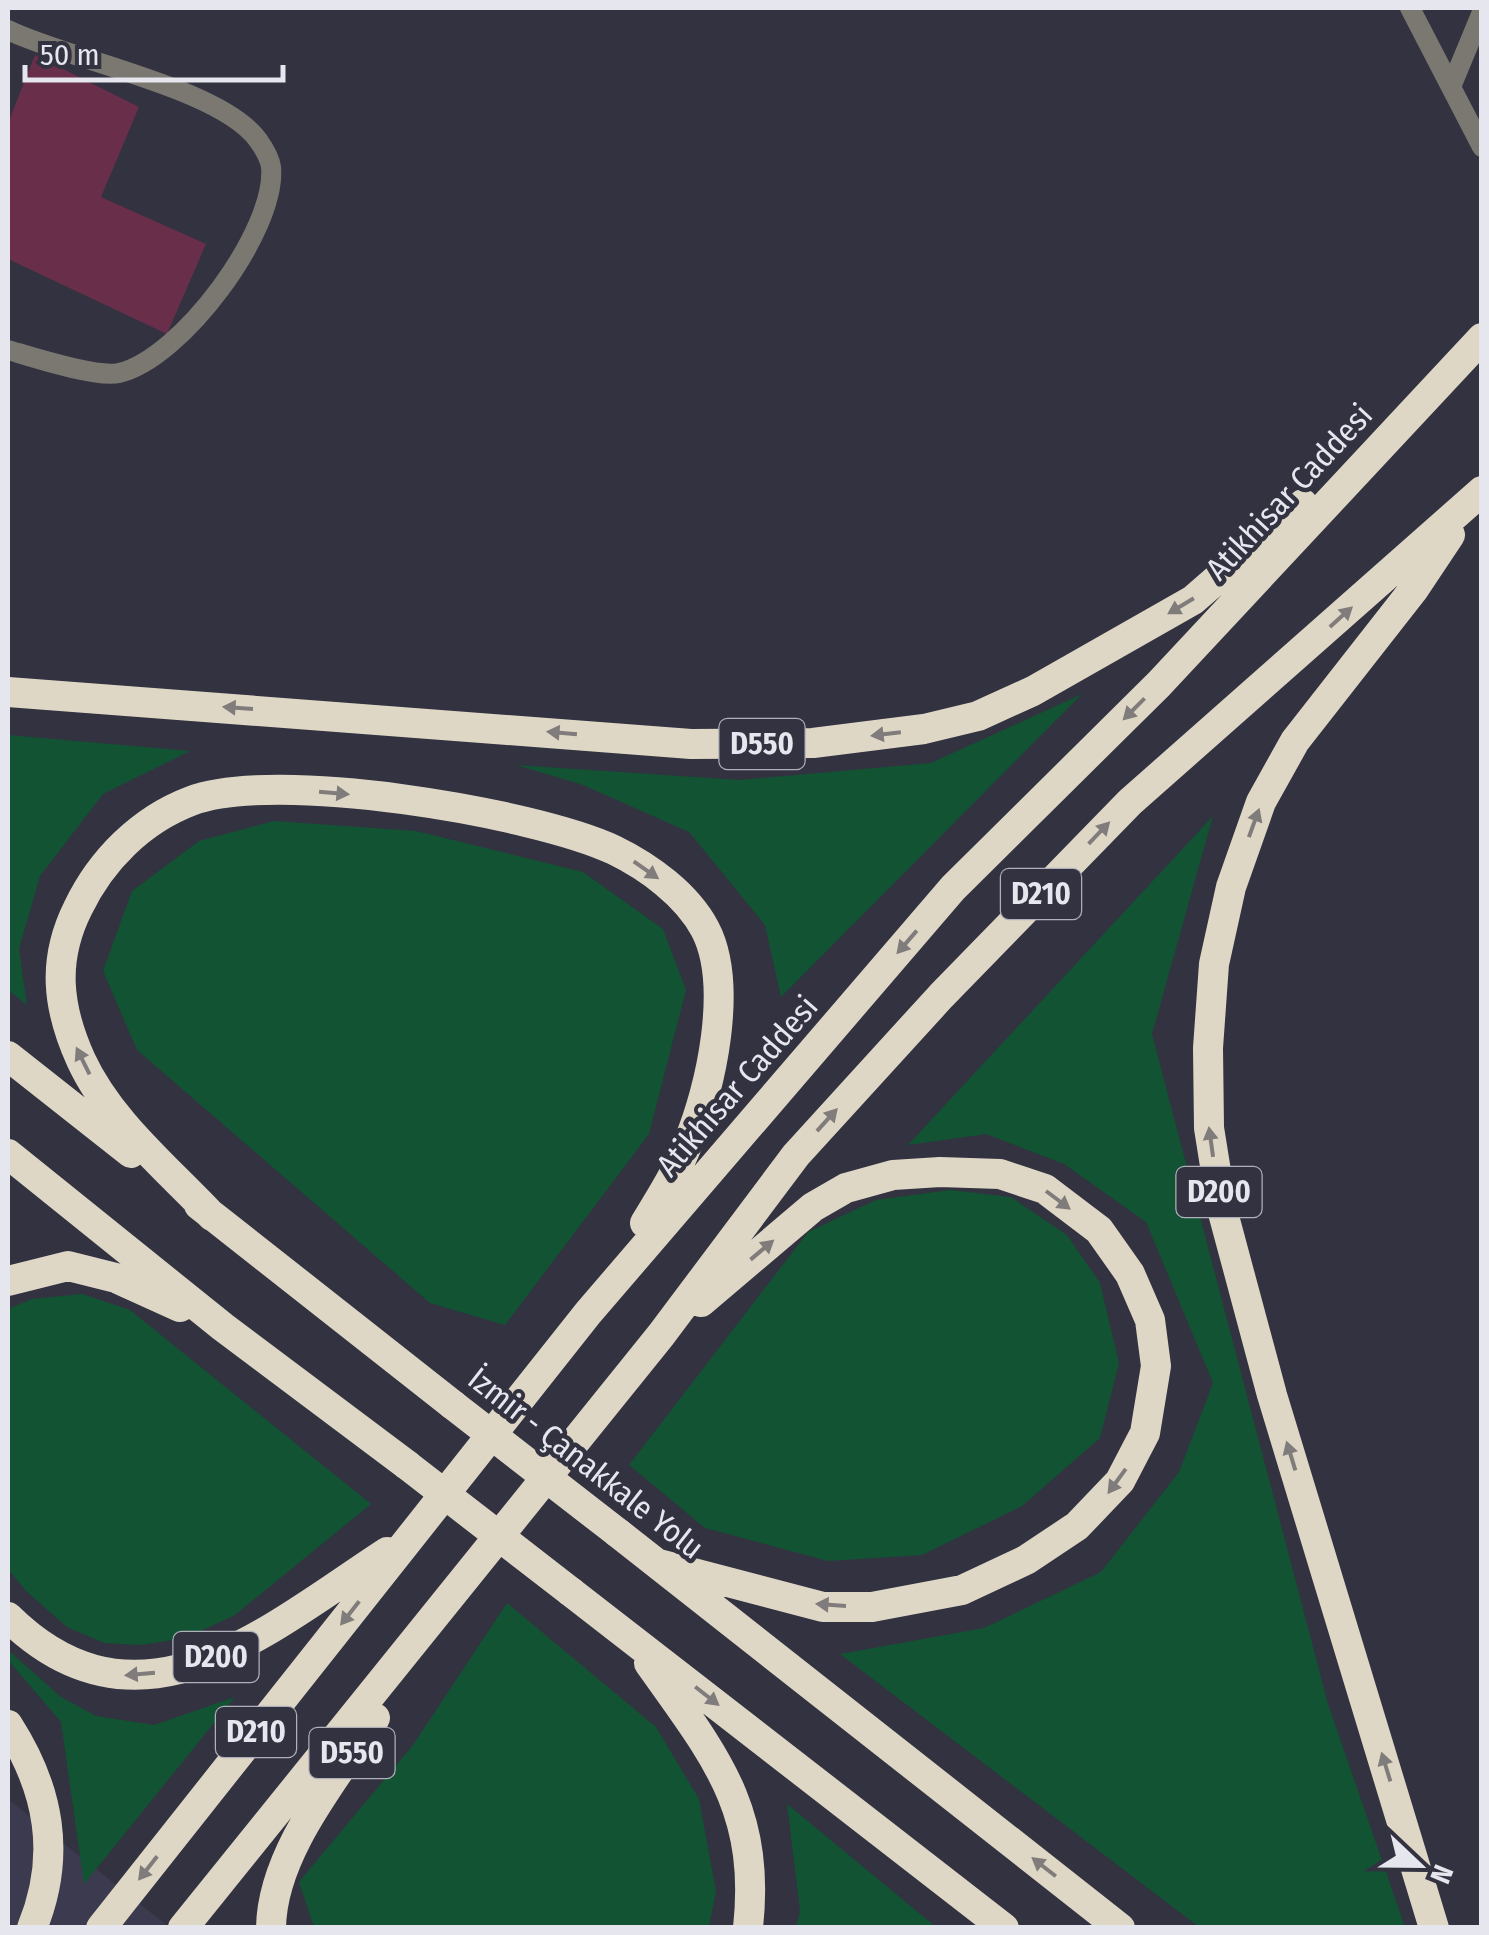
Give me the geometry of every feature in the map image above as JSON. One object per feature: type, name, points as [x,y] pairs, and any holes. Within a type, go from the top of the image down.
[{"type":"highway","name":"Atikhisar Caddesi","points":[[101,1928],[588,1313],[953,888],[1159,684],[1482,338]]},
{"type":"highway","name":"D550","points":[[8,692],[690,744],[813,743],[924,730],[978,716],[1033,691],[1192,600],[1415,408]]},
{"type":"highway","name":"D210","points":[[183,1928],[660,1336],[796,1155],[954,982],[1130,802],[1477,496]]},
{"type":"highway","name":"D200","points":[[1434,1928],[1272,1395],[1222,1209],[1209,1128],[1208,1048],[1214,964],[1231,887],[1261,802],[1295,741],[1414,589],[1477,496]]},
{"type":"highway","points":[[212,1216],[109,1107],[82,1061],[65,1015],[58,972],[68,928],[90,884],[119,848],[152,821],[192,801],[232,790],[278,788],[358,795],[522,820],[588,840],[645,868],[682,898],[706,930],[716,969],[718,1014],[689,1141],[669,1184],[588,1313]]},
{"type":"highway","name":"İzmir - Çanakkale Yolu","points":[[8,1056],[1120,1928]]},
{"type":"highway","points":[[8,1154],[224,1327],[630,1636],[1004,1928]]},
{"type":"highway","points":[[659,1564],[823,1607],[872,1607],[962,1590],[1026,1560],[1078,1526],[1120,1481],[1145,1433],[1156,1366],[1150,1320],[1130,1274],[1099,1230],[1045,1190],[1000,1174],[893,1175],[846,1188],[813,1207],[660,1336]]},
{"type":"highway","points":[[8,1281],[68,1266],[116,1278],[224,1327]]},
{"type":"highway","name":"D200","points":[[8,1616],[27,1636],[74,1664],[128,1677],[174,1671],[236,1650],[410,1536]]},
{"type":"highway","name":"D550","points":[[271,1928],[273,1894],[288,1856],[459,1588]]},
{"type":"highway","points":[[630,1636],[726,1776],[748,1848],[753,1884],[748,1928]]},
{"type":"highway","points":[[8,1725],[31,1763],[44,1802],[49,1865],[32,1928]]},
{"type":"street","points":[[1410,8],[1482,148]]},
{"type":"street","points":[[1452,86],[1482,12]]},
{"type":"street","points":[[8,30],[167,86],[220,110],[256,137],[271,163],[270,195],[242,256],[196,322],[152,359],[117,374],[55,364],[8,350]]},
{"type":"shaded area","points":[[8,1799],[169,1927],[8,1927]]},
{"type":"green space","points":[[1082,694],[781,997],[765,925],[689,832],[583,785],[516,765],[739,780],[931,763]]},
{"type":"green space","points":[[8,735],[190,751],[103,794],[40,876],[19,949],[27,1005],[8,990]]},
{"type":"green space","points":[[1213,816],[1152,1034],[1328,1704],[1405,1927],[1199,1927],[840,1654],[984,1628],[1101,1572],[1179,1472],[1213,1383],[1146,1222],[1064,1164],[986,1134],[908,1145]]},
{"type":"green space","points":[[274,821],[416,831],[583,872],[663,929],[686,990],[649,1134],[505,1325],[430,1303],[137,1050],[103,971],[132,891],[199,841]]},
{"type":"green space","points":[[950,1190],[1011,1197],[1067,1235],[1100,1283],[1119,1363],[1100,1438],[1022,1506],[922,1555],[828,1561],[705,1528],[629,1465],[808,1232],[876,1200]]},
{"type":"green space","points":[[82,1294],[130,1310],[371,1504],[235,1615],[186,1638],[140,1645],[104,1643],[67,1627],[26,1591],[8,1569],[8,1309],[32,1299]]},
{"type":"green space","points":[[507,1603],[656,1727],[699,1799],[716,1891],[709,1927],[314,1927],[299,1882],[413,1745]]},
{"type":"green space","points":[[8,1650],[61,1697],[96,1716],[154,1725],[235,1697],[84,1884],[61,1722],[8,1660]]},
{"type":"green space","points":[[787,1804],[936,1927],[796,1927],[800,1911]]},
{"type":"building","points":[[35,55],[139,107],[101,197],[206,244],[167,334],[8,259],[8,123]]}]
